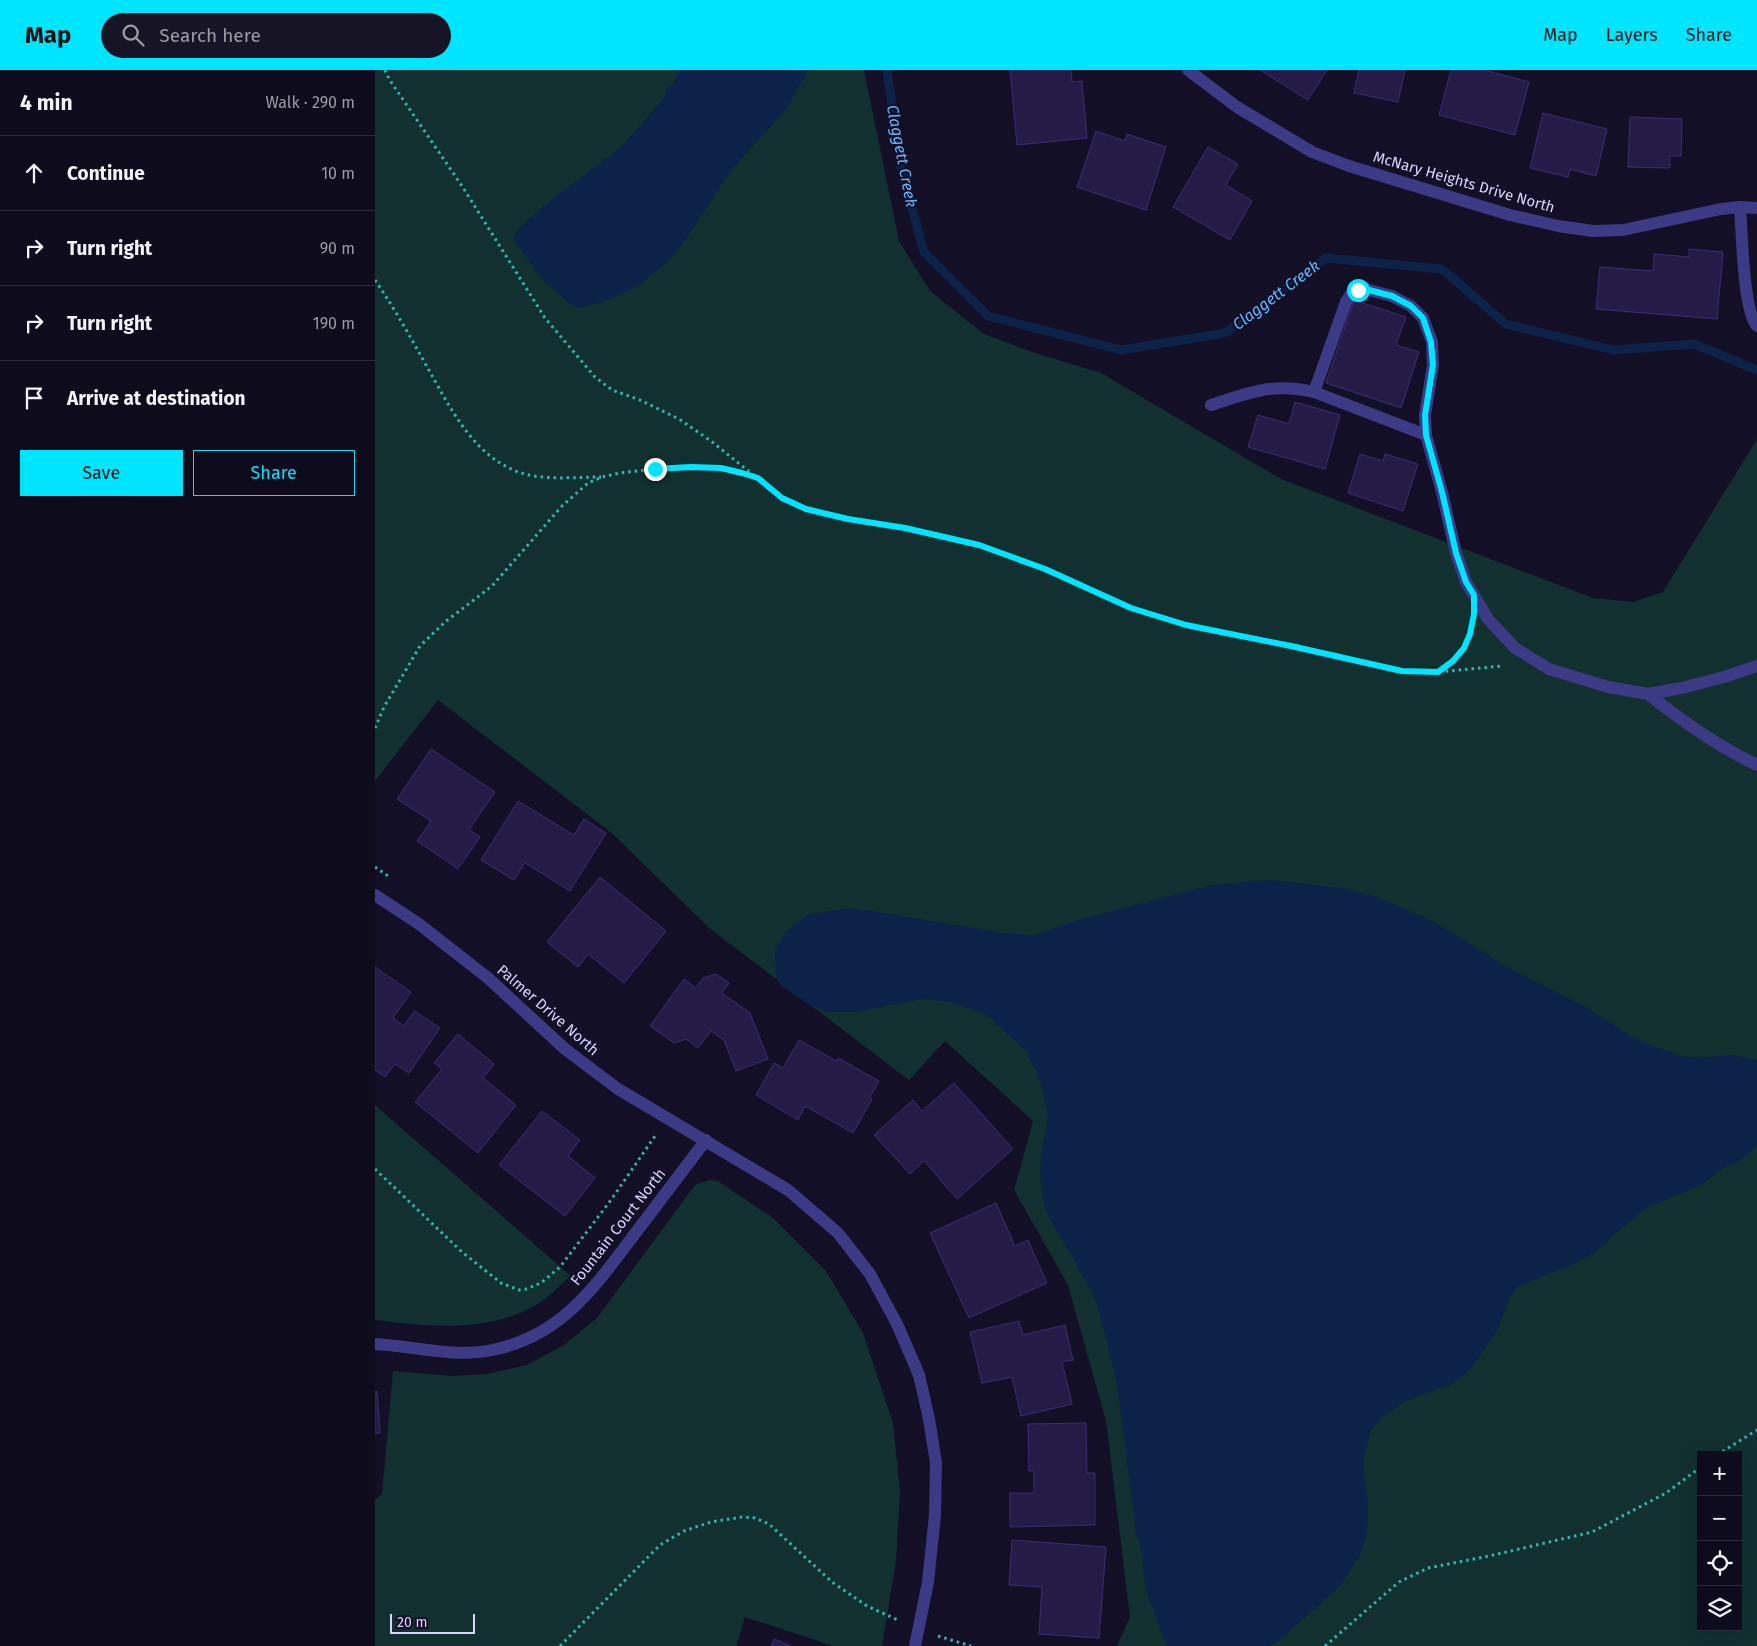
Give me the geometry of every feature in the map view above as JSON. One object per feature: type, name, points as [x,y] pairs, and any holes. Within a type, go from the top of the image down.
[{"type":"street","name":"McNary Heights Drive North","points":[[1188,70],[1237,108],[1312,152],[1349,166],[1510,215],[1558,226],[1593,231],[1623,230],[1721,209],[1757,208]]},
{"type":"street","points":[[1740,207],[1747,303],[1753,321],[1757,326]]},
{"type":"street","points":[[1314,392],[1345,302],[1351,294],[1358,290],[1369,290],[1392,296],[1411,306],[1423,318],[1431,342],[1433,365],[1425,415],[1426,435],[1456,553],[1466,582],[1487,619],[1515,648],[1549,669],[1608,687],[1648,694],[1724,678],[1757,666]]},
{"type":"street","points":[[1211,405],[1260,390],[1284,387],[1314,392],[1426,435]]},
{"type":"street","points":[[1648,694],[1684,722],[1729,752],[1757,765]]},
{"type":"street","name":"Palmer Drive North","points":[[375,894],[419,924],[480,972],[565,1049],[618,1089],[789,1190],[838,1233],[870,1274],[897,1324],[919,1375],[936,1463],[935,1515],[931,1563],[915,1646]]},
{"type":"street","name":"Fountain Court North","points":[[375,1344],[455,1352],[491,1351],[527,1340],[557,1322],[587,1296],[706,1140]]},
{"type":"path","points":[[385,70],[389,79],[462,186],[545,318],[595,378],[613,390],[640,400],[679,419],[711,441],[782,498],[806,509],[848,519],[905,528],[979,545],[1045,569],[1131,608],[1186,625],[1402,671],[1438,672],[1506,666]]},
{"type":"path","points":[[375,280],[395,310],[458,421],[471,438],[494,460],[519,472],[550,478],[602,477],[655,469],[691,467],[721,468],[758,478]]},
{"type":"path","points":[[375,728],[384,707],[420,646],[445,622],[492,586],[562,506],[589,484],[602,477]]},
{"type":"path","points":[[1438,672],[1453,661],[1464,648],[1470,634],[1474,614],[1474,595]]},
{"type":"path","points":[[375,1169],[462,1252],[501,1283],[519,1290],[541,1283],[560,1267],[616,1194],[655,1136]]},
{"type":"path","points":[[1723,1451],[1757,1430]]},
{"type":"path","points":[[1325,1646],[1399,1582],[1428,1568],[1592,1532],[1666,1493],[1697,1470]]},
{"type":"path","points":[[560,1646],[660,1545],[684,1531],[711,1522],[742,1517],[755,1518],[769,1524],[832,1582],[867,1606],[919,1630],[971,1646]]},
{"type":"green space","points":[[375,70],[864,70],[899,241],[930,291],[984,334],[1029,351],[1101,373],[1281,479],[1593,598],[1633,602],[1663,592],[1757,439],[1757,1646],[1117,1646],[1130,1617],[1106,1421],[1068,1285],[1014,1190],[1033,1121],[945,1041],[909,1080],[709,928],[613,834],[438,700],[375,781]]},
{"type":"green space","points":[[375,1105],[571,1276],[545,1299],[526,1310],[506,1318],[485,1323],[441,1326],[375,1320]]},
{"type":"green space","points":[[709,1180],[718,1181],[773,1218],[826,1271],[863,1333],[893,1423],[900,1492],[896,1561],[882,1646],[833,1646],[745,1617],[736,1646],[375,1646],[375,1500],[382,1494],[393,1371],[452,1376],[487,1374],[527,1365],[564,1345],[597,1318],[695,1185]]},
{"type":"water","points":[[681,70],[808,70],[787,108],[731,170],[685,241],[670,260],[639,285],[609,300],[580,308],[571,305],[542,279],[513,239],[517,231],[528,220],[616,151],[638,129],[658,105],[667,90],[667,86],[672,85]]},
{"type":"water","points":[[1271,880],[1343,888],[1380,898],[1435,922],[1505,966],[1584,1006],[1631,1036],[1648,1044],[1681,1056],[1698,1058],[1732,1055],[1757,1060],[1757,1146],[1737,1163],[1728,1165],[1701,1185],[1647,1208],[1598,1250],[1576,1263],[1519,1286],[1510,1296],[1498,1329],[1479,1358],[1464,1375],[1448,1386],[1406,1401],[1382,1417],[1370,1431],[1363,1462],[1368,1506],[1367,1533],[1360,1556],[1339,1587],[1280,1640],[1270,1646],[1168,1646],[1146,1591],[1141,1549],[1136,1533],[1117,1384],[1100,1314],[1092,1292],[1049,1218],[1042,1196],[1041,1154],[1048,1112],[1038,1074],[1027,1052],[986,1014],[949,1002],[923,999],[854,1012],[826,1012],[811,1006],[780,985],[776,976],[775,950],[786,931],[809,914],[852,908],[1002,933],[1035,935],[1078,920],[1212,885]]},
{"type":"building","points":[[1010,70],[1071,70],[1072,82],[1082,81],[1087,138],[1017,145]]},
{"type":"building","points":[[1260,70],[1327,70],[1308,100]]},
{"type":"building","points":[[1359,70],[1405,70],[1398,102],[1354,93]]},
{"type":"building","points":[[1451,70],[1484,70],[1529,82],[1515,135],[1439,115]]},
{"type":"building","points":[[1543,113],[1607,129],[1596,176],[1570,169],[1568,177],[1530,168]]},
{"type":"building","points":[[1630,117],[1682,119],[1681,156],[1670,156],[1670,168],[1628,167]]},
{"type":"building","points":[[1096,131],[1125,141],[1127,134],[1166,147],[1146,210],[1077,187]]},
{"type":"building","points":[[1208,147],[1238,164],[1226,185],[1252,201],[1230,240],[1173,207]]},
{"type":"building","points":[[1689,249],[1723,252],[1717,319],[1596,309],[1600,267],[1653,271],[1654,254],[1689,257]]},
{"type":"building","points":[[1354,300],[1406,317],[1396,345],[1419,352],[1401,408],[1326,383]]},
{"type":"building","points":[[1295,402],[1340,415],[1325,469],[1248,447],[1258,415],[1289,424]]},
{"type":"building","points":[[1360,454],[1383,461],[1385,454],[1418,464],[1403,511],[1348,493]]},
{"type":"building","points":[[431,749],[495,792],[469,830],[480,837],[458,869],[417,841],[431,821],[397,799]]},
{"type":"building","points":[[518,801],[574,835],[584,819],[606,833],[570,891],[525,863],[514,880],[481,860]]},
{"type":"building","points":[[600,877],[666,931],[624,983],[588,954],[578,967],[547,942]]},
{"type":"building","points":[[375,967],[411,992],[393,1018],[404,1026],[414,1011],[440,1028],[409,1073],[395,1064],[385,1077],[375,1070]]},
{"type":"building","points":[[716,974],[729,983],[722,993],[750,1013],[768,1059],[736,1071],[724,1040],[711,1031],[698,1048],[686,1039],[674,1043],[650,1026],[684,979],[696,988],[703,978]]},
{"type":"building","points":[[458,1034],[494,1064],[483,1078],[516,1105],[478,1153],[415,1102],[442,1069],[434,1063]]},
{"type":"building","points":[[799,1040],[836,1061],[838,1058],[879,1081],[870,1097],[872,1099],[853,1133],[805,1106],[798,1120],[756,1095],[774,1063],[783,1068]]},
{"type":"building","points":[[954,1083],[1013,1149],[957,1199],[924,1161],[910,1174],[874,1135],[913,1100],[922,1111]]},
{"type":"building","points":[[542,1111],[580,1140],[568,1156],[595,1178],[565,1216],[499,1165]]},
{"type":"building","points":[[996,1203],[1015,1246],[1028,1240],[1047,1283],[969,1318],[930,1233]]},
{"type":"building","points":[[1019,1321],[1023,1335],[1065,1325],[1073,1360],[1062,1362],[1072,1404],[1021,1416],[1012,1377],[982,1383],[970,1332]]},
{"type":"building","points":[[377,1391],[380,1433],[375,1433],[375,1392]]},
{"type":"building","points":[[1086,1423],[1087,1473],[1095,1473],[1095,1525],[1010,1527],[1010,1493],[1034,1493],[1034,1471],[1029,1471],[1028,1424]]},
{"type":"building","points":[[1012,1540],[1106,1547],[1099,1638],[1039,1634],[1042,1587],[1009,1585]]},
{"type":"building","points":[[774,1639],[791,1646],[771,1646]]},
{"type":"waterway","name":"Claggett Creek","points":[[887,70],[901,168],[924,252],[988,316],[1121,350],[1225,333],[1326,258],[1442,269],[1506,324],[1613,350],[1694,344],[1757,370]]},
{"type":"route","points":[[655,469],[721,468],[742,473],[758,478],[782,498],[806,509],[848,519],[905,528],[979,545],[1045,569],[1131,608],[1186,625],[1402,671],[1438,672],[1453,661],[1464,648],[1470,634],[1474,614],[1474,595],[1466,582],[1456,553],[1426,435],[1425,415],[1433,365],[1431,342],[1423,318],[1411,306],[1392,296],[1369,290],[1358,290]]}]
